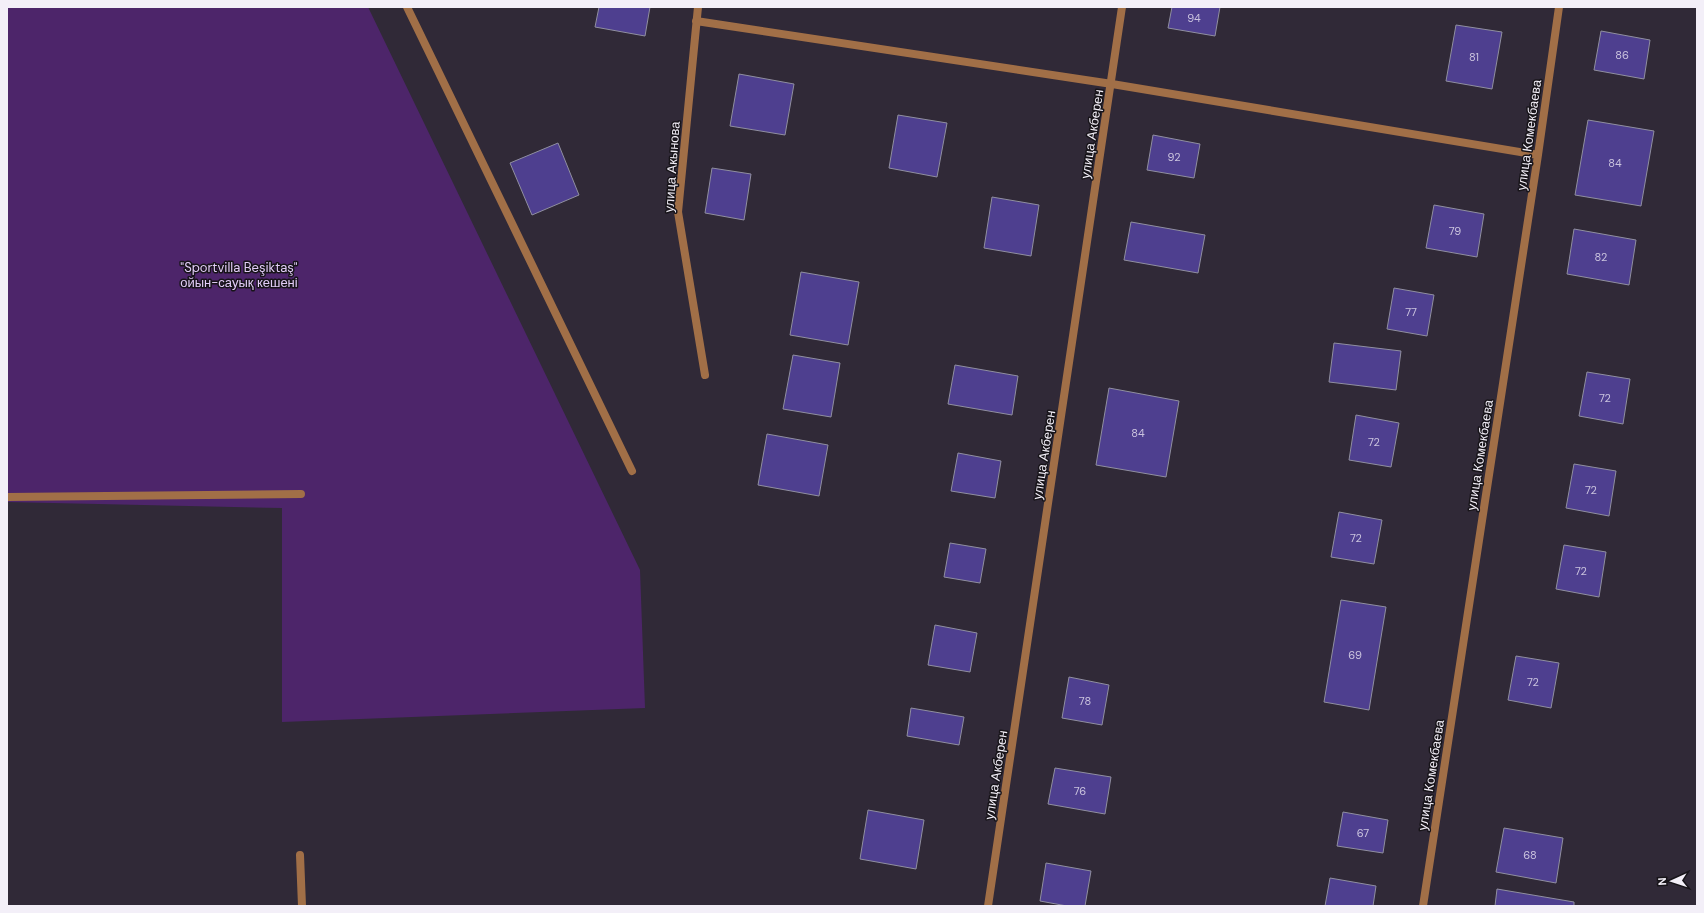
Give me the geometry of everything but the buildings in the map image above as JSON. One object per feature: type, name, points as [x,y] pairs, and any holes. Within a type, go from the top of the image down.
[{"type":"street","points":[[407,7],[632,471]]},
{"type":"street","name":"улица Акынова","points":[[698,7],[678,212],[705,375]]},
{"type":"street","name":"улица Акберен","points":[[988,906],[1112,84],[1122,7]]},
{"type":"street","name":"улица Комекбаева","points":[[1423,906],[1538,155],[1559,7]]},
{"type":"street","points":[[696,21],[1112,84],[1538,155]]},
{"type":"street","points":[[7,497],[301,494]]},
{"type":"street","points":[[300,855],[302,906]]},
{"type":"green space","name":"\"Sportvilla Beşiktaş\" ойын-сауық кешені","points":[[7,7],[368,7],[640,570],[645,708],[282,722],[282,508],[7,502]]}]
